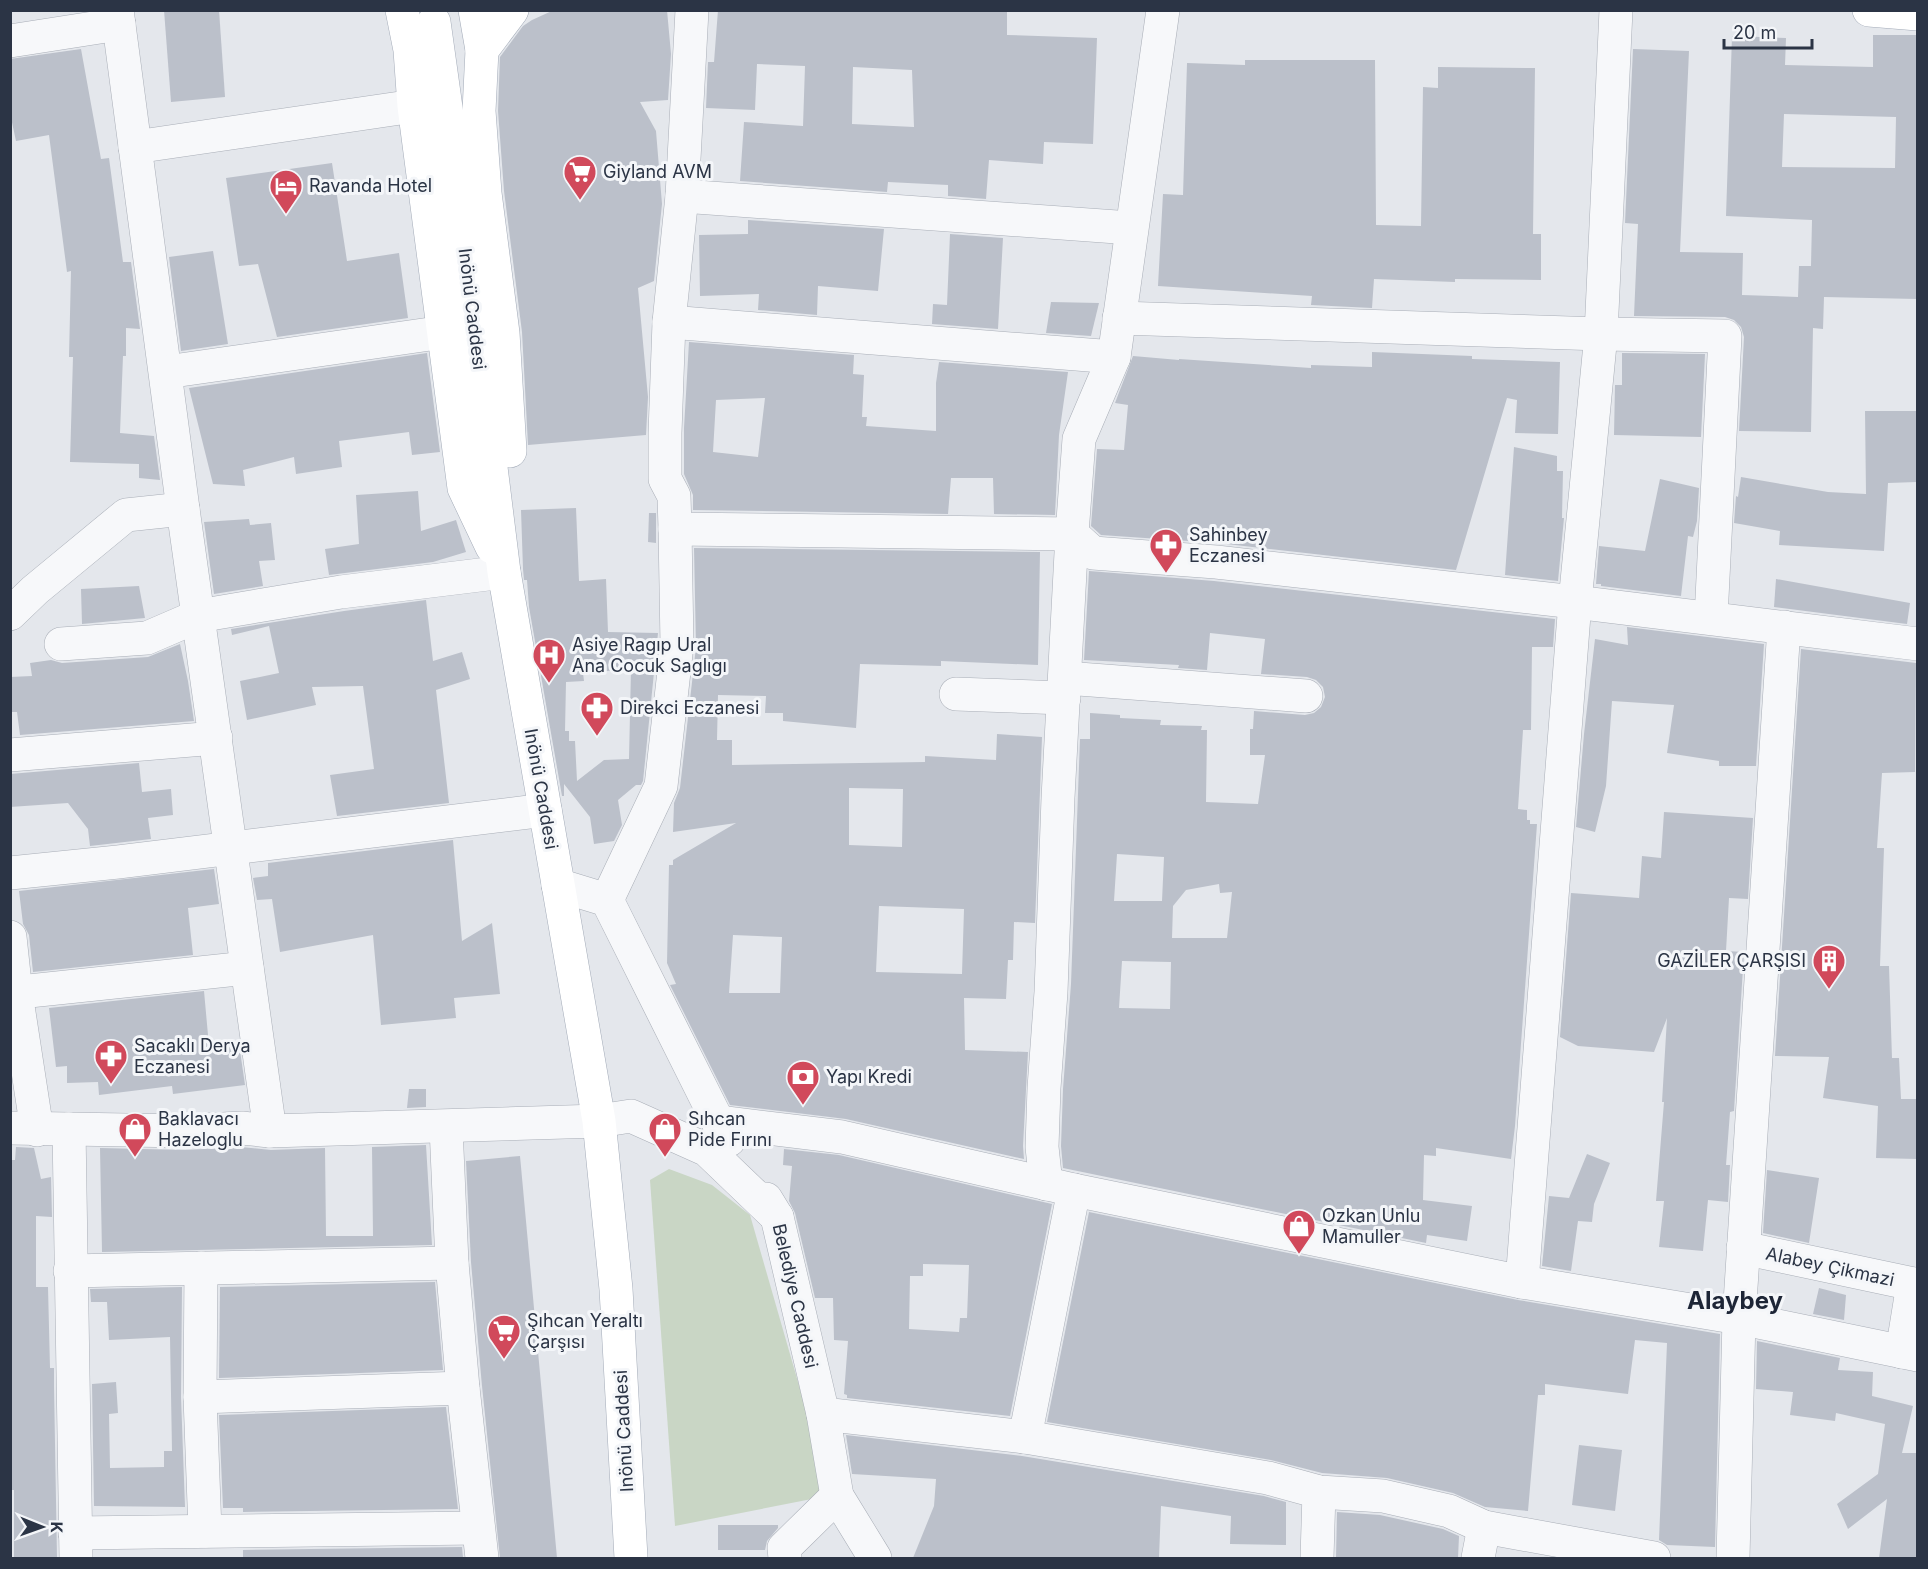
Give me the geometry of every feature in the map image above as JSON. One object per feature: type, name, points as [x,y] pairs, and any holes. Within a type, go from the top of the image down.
[{"type":"main road","points":[[402,10],[410,51],[414,106],[464,488],[504,572]]},
{"type":"main road","points":[[475,10],[482,50],[479,111],[485,193],[503,333],[513,499],[504,572]]},
{"type":"main road","points":[[482,50],[512,10]]},
{"type":"main road","points":[[1869,10],[1917,14]]},
{"type":"main road","name":"Inönü Caddesi","points":[[434,22],[504,572],[599,1121],[616,1289],[631,1558]]},
{"type":"street","points":[[558,885],[607,900],[661,786],[677,645],[674,496],[665,479],[669,322],[682,196],[692,10]]},
{"type":"street","points":[[1025,1437],[1060,1187],[1042,1147],[1051,992],[1058,798],[1079,440],[1114,357],[1163,10]]},
{"type":"street","points":[[1522,1282],[1575,602],[1601,334],[1616,10]]},
{"type":"street","points":[[10,41],[118,17],[183,509],[270,1131]]},
{"type":"street","points":[[135,147],[414,106]]},
{"type":"street","points":[[682,196],[1131,228]]},
{"type":"street","points":[[1119,318],[1725,336],[1711,618]]},
{"type":"street","points":[[669,322],[1114,357]]},
{"type":"street","points":[[166,372],[444,332]]},
{"type":"street","points":[[10,614],[35,590],[126,515],[183,509]]},
{"type":"street","points":[[675,529],[1072,534],[1094,553],[1216,562],[1575,602],[1917,645]]},
{"type":"street","points":[[61,645],[147,638],[198,615],[341,592],[504,572]]},
{"type":"street","points":[[1733,1558],[1739,1318],[1784,627]]},
{"type":"street","points":[[956,694],[1065,688],[1306,696]]},
{"type":"street","points":[[10,755],[216,738]]},
{"type":"street","points":[[10,873],[545,810]]},
{"type":"street","name":"Belediye Caddesi","points":[[607,900],[718,1122],[777,1217],[824,1414],[837,1496],[875,1558]]},
{"type":"street","points":[[10,937],[24,1129],[185,1131],[242,1128],[270,1131],[599,1121],[632,1116],[707,1150],[777,1217]]},
{"type":"street","points":[[13,993],[248,968]]},
{"type":"street","points":[[718,1122],[842,1137],[1060,1187],[1522,1282],[1739,1318],[1910,1353],[1915,1285]]},
{"type":"street","points":[[69,1129],[75,1546],[205,1532],[480,1543],[452,1263],[446,1126]]},
{"type":"street","name":"Alabey Çikmazi","points":[[1743,1248],[1915,1285]]},
{"type":"street","points":[[70,1271],[452,1263]]},
{"type":"street","points":[[201,1268],[200,1397],[205,1532]]},
{"type":"street","points":[[200,1397],[463,1388]]},
{"type":"street","points":[[824,1414],[1025,1437],[1268,1478],[1319,1492],[1383,1496],[1449,1511],[1484,1527],[1586,1552],[1653,1558]]},
{"type":"street","points":[[1317,1558],[1319,1492]]},
{"type":"street","points":[[785,1558],[784,1548],[837,1496]]},
{"type":"street","points":[[1478,1558],[1484,1527]]},
{"type":"green space","points":[[669,1169],[712,1185],[750,1215],[817,1448],[827,1496],[675,1526],[650,1180]]},
{"type":"building","points":[[164,10],[219,10],[225,97],[171,102]]},
{"type":"building","name":"Giyland AVM","points":[[554,10],[667,10],[671,54],[668,100],[640,102],[656,131],[662,204],[654,281],[638,288],[648,397],[646,435],[528,445],[522,332],[504,191],[498,111],[500,57],[523,26]]},
{"type":"building","points":[[718,10],[1007,10],[1007,35],[1097,38],[1093,144],[1044,142],[1043,164],[989,160],[986,199],[948,196],[948,185],[888,182],[887,192],[740,181],[744,122],[803,126],[805,66],[757,64],[755,110],[706,108],[708,62],[714,62]],"holes":[[[853,67],[912,70],[914,127],[852,124]]]},
{"type":"building","points":[[1873,35],[1917,35],[1917,299],[1824,297],[1823,329],[1813,328],[1811,432],[1739,431],[1744,337],[1741,327],[1734,320],[1725,317],[1634,316],[1638,224],[1625,223],[1633,49],[1689,51],[1680,252],[1743,253],[1742,295],[1798,297],[1799,266],[1811,266],[1812,220],[1726,216],[1732,36],[1786,38],[1785,65],[1873,67]],"holes":[[[1784,114],[1896,117],[1895,168],[1782,167]]]},
{"type":"building","points":[[81,49],[101,159],[109,158],[123,262],[131,262],[140,329],[126,328],[120,433],[154,436],[160,480],[139,478],[139,464],[70,462],[73,357],[69,357],[71,271],[67,272],[49,135],[16,141],[10,113],[10,59]]},
{"type":"building","points":[[1245,60],[1375,60],[1376,225],[1421,226],[1423,87],[1438,88],[1438,67],[1535,68],[1533,234],[1541,234],[1541,280],[1455,279],[1455,282],[1374,279],[1372,308],[1311,305],[1312,296],[1158,286],[1163,194],[1183,195],[1187,63],[1245,65]]},
{"type":"building","points":[[332,163],[347,261],[399,253],[408,318],[277,337],[258,264],[239,266],[226,178]]},
{"type":"building","points":[[748,220],[884,229],[878,291],[818,286],[817,315],[758,310],[759,294],[700,296],[699,235],[748,234]]},
{"type":"building","points":[[950,234],[1003,238],[998,329],[932,324],[933,304],[947,305]]},
{"type":"building","points":[[213,251],[228,344],[181,351],[169,257]]},
{"type":"building","points":[[1051,302],[1099,303],[1091,336],[1046,333]]},
{"type":"building","points":[[689,342],[854,355],[853,374],[864,375],[862,417],[867,417],[866,426],[936,431],[936,383],[939,362],[1068,372],[1059,435],[1055,515],[994,514],[993,478],[951,478],[948,514],[693,510],[693,495],[684,474]],"holes":[[[765,398],[758,457],[713,452],[716,400]]]},
{"type":"building","points":[[1372,352],[1560,362],[1558,434],[1515,433],[1517,400],[1507,398],[1456,570],[1218,543],[1101,535],[1091,526],[1097,449],[1124,450],[1128,405],[1115,403],[1133,356],[1311,368],[1311,365],[1372,367]]},
{"type":"building","points":[[427,353],[440,452],[412,455],[409,432],[339,441],[342,467],[296,474],[294,457],[243,470],[245,486],[213,484],[189,388]]},
{"type":"building","points":[[1622,353],[1705,354],[1701,437],[1614,435],[1615,385],[1622,385]]},
{"type":"building","points":[[1865,411],[1917,411],[1917,482],[1888,483],[1884,551],[1779,545],[1780,531],[1734,523],[1736,496],[1738,497],[1741,477],[1828,492],[1866,494]]},
{"type":"building","points":[[1514,447],[1557,456],[1557,471],[1563,471],[1562,518],[1564,518],[1558,581],[1505,575]]},
{"type":"building","points":[[1660,479],[1699,488],[1697,521],[1693,537],[1688,536],[1681,596],[1596,584],[1599,546],[1645,551]]},
{"type":"building","points":[[418,491],[421,531],[456,520],[466,552],[433,562],[329,575],[325,549],[359,544],[356,495]]},
{"type":"building","points":[[576,508],[579,581],[606,579],[608,632],[658,633],[643,781],[641,785],[636,785],[618,800],[622,825],[614,841],[594,844],[590,817],[564,784],[564,796],[562,796],[529,607],[527,580],[524,580],[521,510]],"holes":[[[631,669],[629,759],[604,760],[577,781],[575,741],[569,741],[569,731],[565,731],[566,682],[584,681],[583,673]]]},
{"type":"building","points":[[649,513],[656,513],[656,543],[648,542]]},
{"type":"building","points":[[249,519],[250,525],[271,523],[275,560],[259,561],[263,586],[214,594],[204,522]]},
{"type":"building","points":[[694,548],[1040,552],[1038,665],[941,661],[941,666],[860,664],[856,728],[783,721],[783,713],[765,713],[766,696],[718,695],[717,740],[732,740],[732,765],[925,762],[925,756],[996,760],[997,734],[1042,737],[1035,923],[1014,922],[1013,960],[1008,960],[1006,999],[964,998],[965,1050],[1028,1052],[1024,1159],[846,1119],[730,1105],[670,985],[676,984],[667,963],[669,865],[673,865],[673,860],[736,823],[673,832],[674,803],[680,788],[696,647]],"holes":[[[849,788],[903,789],[902,847],[849,845]],[[879,906],[964,909],[962,974],[876,972]],[[733,935],[782,937],[780,993],[729,993]]]},
{"type":"building","points":[[1089,571],[1214,581],[1555,619],[1553,647],[1532,647],[1531,730],[1523,730],[1518,809],[1527,810],[1527,820],[1530,820],[1530,824],[1537,824],[1511,1159],[1436,1148],[1436,1156],[1424,1155],[1423,1200],[1472,1206],[1467,1241],[1427,1235],[1426,1243],[1063,1168],[1061,1146],[1063,1089],[1071,984],[1080,739],[1090,739],[1090,713],[1120,715],[1120,718],[1161,720],[1160,725],[1202,726],[1201,730],[1207,730],[1206,802],[1258,804],[1265,755],[1250,755],[1250,729],[1253,729],[1254,711],[1305,715],[1314,713],[1321,707],[1325,697],[1323,687],[1316,680],[1307,677],[1261,674],[1265,639],[1210,633],[1207,670],[1178,668],[1179,665],[1084,660]],"holes":[[[1117,854],[1164,857],[1162,901],[1114,901]],[[1219,884],[1220,893],[1232,892],[1227,938],[1172,938],[1173,906],[1186,890]],[[1122,961],[1171,962],[1170,1009],[1119,1008]]]},
{"type":"building","points":[[1776,579],[1910,603],[1907,624],[1774,607]]},
{"type":"building","points":[[139,586],[145,618],[82,624],[81,589]]},
{"type":"building","points":[[426,600],[433,661],[462,652],[470,679],[436,690],[449,803],[337,816],[330,775],[374,769],[363,686],[312,687],[316,705],[247,720],[240,681],[279,673],[269,626],[232,635],[231,629]]},
{"type":"building","points":[[1627,627],[1764,644],[1756,766],[1719,766],[1719,761],[1667,753],[1674,705],[1612,701],[1606,786],[1595,832],[1576,827],[1595,639],[1628,645]]},
{"type":"building","points":[[180,644],[194,721],[20,735],[17,712],[10,712],[10,677],[32,676],[30,663],[51,660],[62,663],[148,657]]},
{"type":"building","points":[[1801,649],[1916,663],[1915,772],[1882,773],[1877,848],[1884,848],[1880,966],[1889,966],[1892,1058],[1899,1058],[1901,1099],[1917,1099],[1917,1159],[1876,1158],[1878,1106],[1823,1098],[1829,1057],[1775,1056]]},
{"type":"building","points":[[139,763],[142,792],[171,789],[173,815],[148,818],[151,839],[90,846],[88,829],[68,803],[10,807],[10,774]]},
{"type":"building","points":[[1664,812],[1753,818],[1748,899],[1729,898],[1726,951],[1744,952],[1734,1111],[1730,1112],[1726,1165],[1730,1165],[1728,1202],[1708,1200],[1703,1251],[1659,1247],[1664,1201],[1656,1201],[1664,1102],[1662,1102],[1667,1018],[1654,1052],[1578,1046],[1560,1037],[1571,893],[1639,898],[1642,856],[1661,858]]},
{"type":"building","points":[[453,840],[462,941],[492,923],[500,994],[454,998],[456,1018],[381,1025],[373,935],[280,952],[272,899],[257,900],[253,878],[268,876],[268,863]]},
{"type":"building","points":[[214,869],[219,904],[188,908],[193,955],[33,972],[29,935],[23,924],[19,891]]},
{"type":"building","points":[[204,991],[209,1046],[239,1044],[245,1085],[173,1094],[172,1086],[99,1095],[98,1082],[67,1083],[67,1066],[56,1067],[49,1008]]},
{"type":"building","points":[[409,1089],[426,1089],[426,1107],[407,1108]]},
{"type":"building","points":[[426,1145],[432,1245],[102,1252],[100,1148],[185,1150],[241,1147],[271,1150],[325,1148],[326,1236],[373,1236],[372,1147]]},
{"type":"building","points":[[16,1147],[34,1148],[41,1179],[51,1177],[52,1217],[36,1216],[36,1287],[48,1287],[50,1368],[54,1368],[57,1558],[14,1558],[14,1490],[12,1490],[10,1456],[10,1160],[15,1160]]},
{"type":"building","points":[[784,1149],[839,1155],[1052,1204],[1010,1416],[847,1398],[844,1394],[848,1341],[834,1340],[833,1298],[815,1298],[795,1213],[789,1201],[792,1166],[783,1165]],"holes":[[[923,1264],[969,1265],[967,1318],[960,1318],[959,1332],[909,1329],[910,1276],[923,1276]]]},
{"type":"building","points":[[1587,1154],[1610,1163],[1594,1204],[1592,1222],[1578,1221],[1571,1271],[1542,1266],[1549,1196],[1569,1198]]},
{"type":"building","name":"Şıhcan Yeraltı Çarşısı","points":[[520,1156],[557,1558],[500,1558],[482,1386],[471,1262],[466,1161]]},
{"type":"building","points":[[1767,1170],[1819,1178],[1809,1243],[1763,1233]]},
{"type":"building","points":[[1089,1212],[1518,1300],[1720,1334],[1715,1547],[1667,1545],[1659,1540],[1667,1343],[1635,1340],[1628,1394],[1545,1384],[1545,1395],[1538,1395],[1528,1511],[1485,1507],[1453,1493],[1387,1478],[1322,1473],[1271,1460],[1047,1422]]},
{"type":"building","points":[[435,1282],[443,1370],[219,1378],[220,1287]]},
{"type":"building","points":[[182,1287],[181,1397],[185,1507],[94,1506],[92,1384],[116,1382],[118,1413],[109,1414],[110,1468],[164,1467],[164,1451],[172,1451],[170,1337],[109,1340],[107,1302],[91,1302],[90,1289]]},
{"type":"building","points":[[1819,1288],[1846,1295],[1844,1320],[1813,1314]]},
{"type":"building","points":[[1757,1341],[1840,1358],[1838,1370],[1873,1372],[1872,1396],[1913,1406],[1902,1453],[1917,1453],[1917,1558],[1879,1558],[1887,1499],[1848,1529],[1837,1504],[1878,1474],[1885,1424],[1836,1413],[1835,1421],[1790,1415],[1793,1392],[1756,1389]]},
{"type":"building","points":[[446,1407],[458,1509],[243,1512],[243,1508],[223,1508],[219,1415]]},
{"type":"building","points":[[846,1435],[1022,1456],[1264,1496],[1286,1502],[1286,1545],[1230,1544],[1231,1516],[1161,1506],[1159,1558],[913,1558],[934,1506],[936,1479],[852,1474]]},
{"type":"building","points":[[1579,1445],[1622,1450],[1615,1511],[1572,1505]]},
{"type":"building","points":[[1337,1512],[1380,1515],[1443,1529],[1459,1536],[1458,1558],[1336,1558]]},
{"type":"building","points":[[718,1525],[778,1525],[778,1528],[767,1541],[765,1550],[718,1550]]},
{"type":"building","points":[[462,1547],[463,1558],[243,1558],[243,1550]]},
{"type":"place","name":"Giyland AVM","points":[[580,201]]},
{"type":"place","name":"Ravanda Hotel","points":[[286,215]]},
{"type":"place","name":"Sahinbey Eczanesi","points":[[1166,574]]},
{"type":"place","name":"Asiye Ragıp Ural Ana Cocuk Saglıgı","points":[[549,684]]},
{"type":"place","name":"Direkci Eczanesi","points":[[597,737]]},
{"type":"place","name":"GAZİLER ÇARŞISI","points":[[1829,990]]},
{"type":"place","name":"Sacaklı Derya Eczanesi","points":[[111,1085]]},
{"type":"place","name":"Yapı Kredi","points":[[803,1106]]},
{"type":"place","name":"Baklavacı Hazeloglu","points":[[135,1158]]},
{"type":"place","name":"Sıhcan Pide Fırını","points":[[665,1158]]},
{"type":"place","name":"Ozkan Unlu Mamuller","points":[[1299,1255]]},
{"type":"place","name":"Şıhcan Yeraltı Çarşısı","points":[[504,1360]]},
{"type":"district","name":"Alaybey","points":[[1735,1301]]}]
